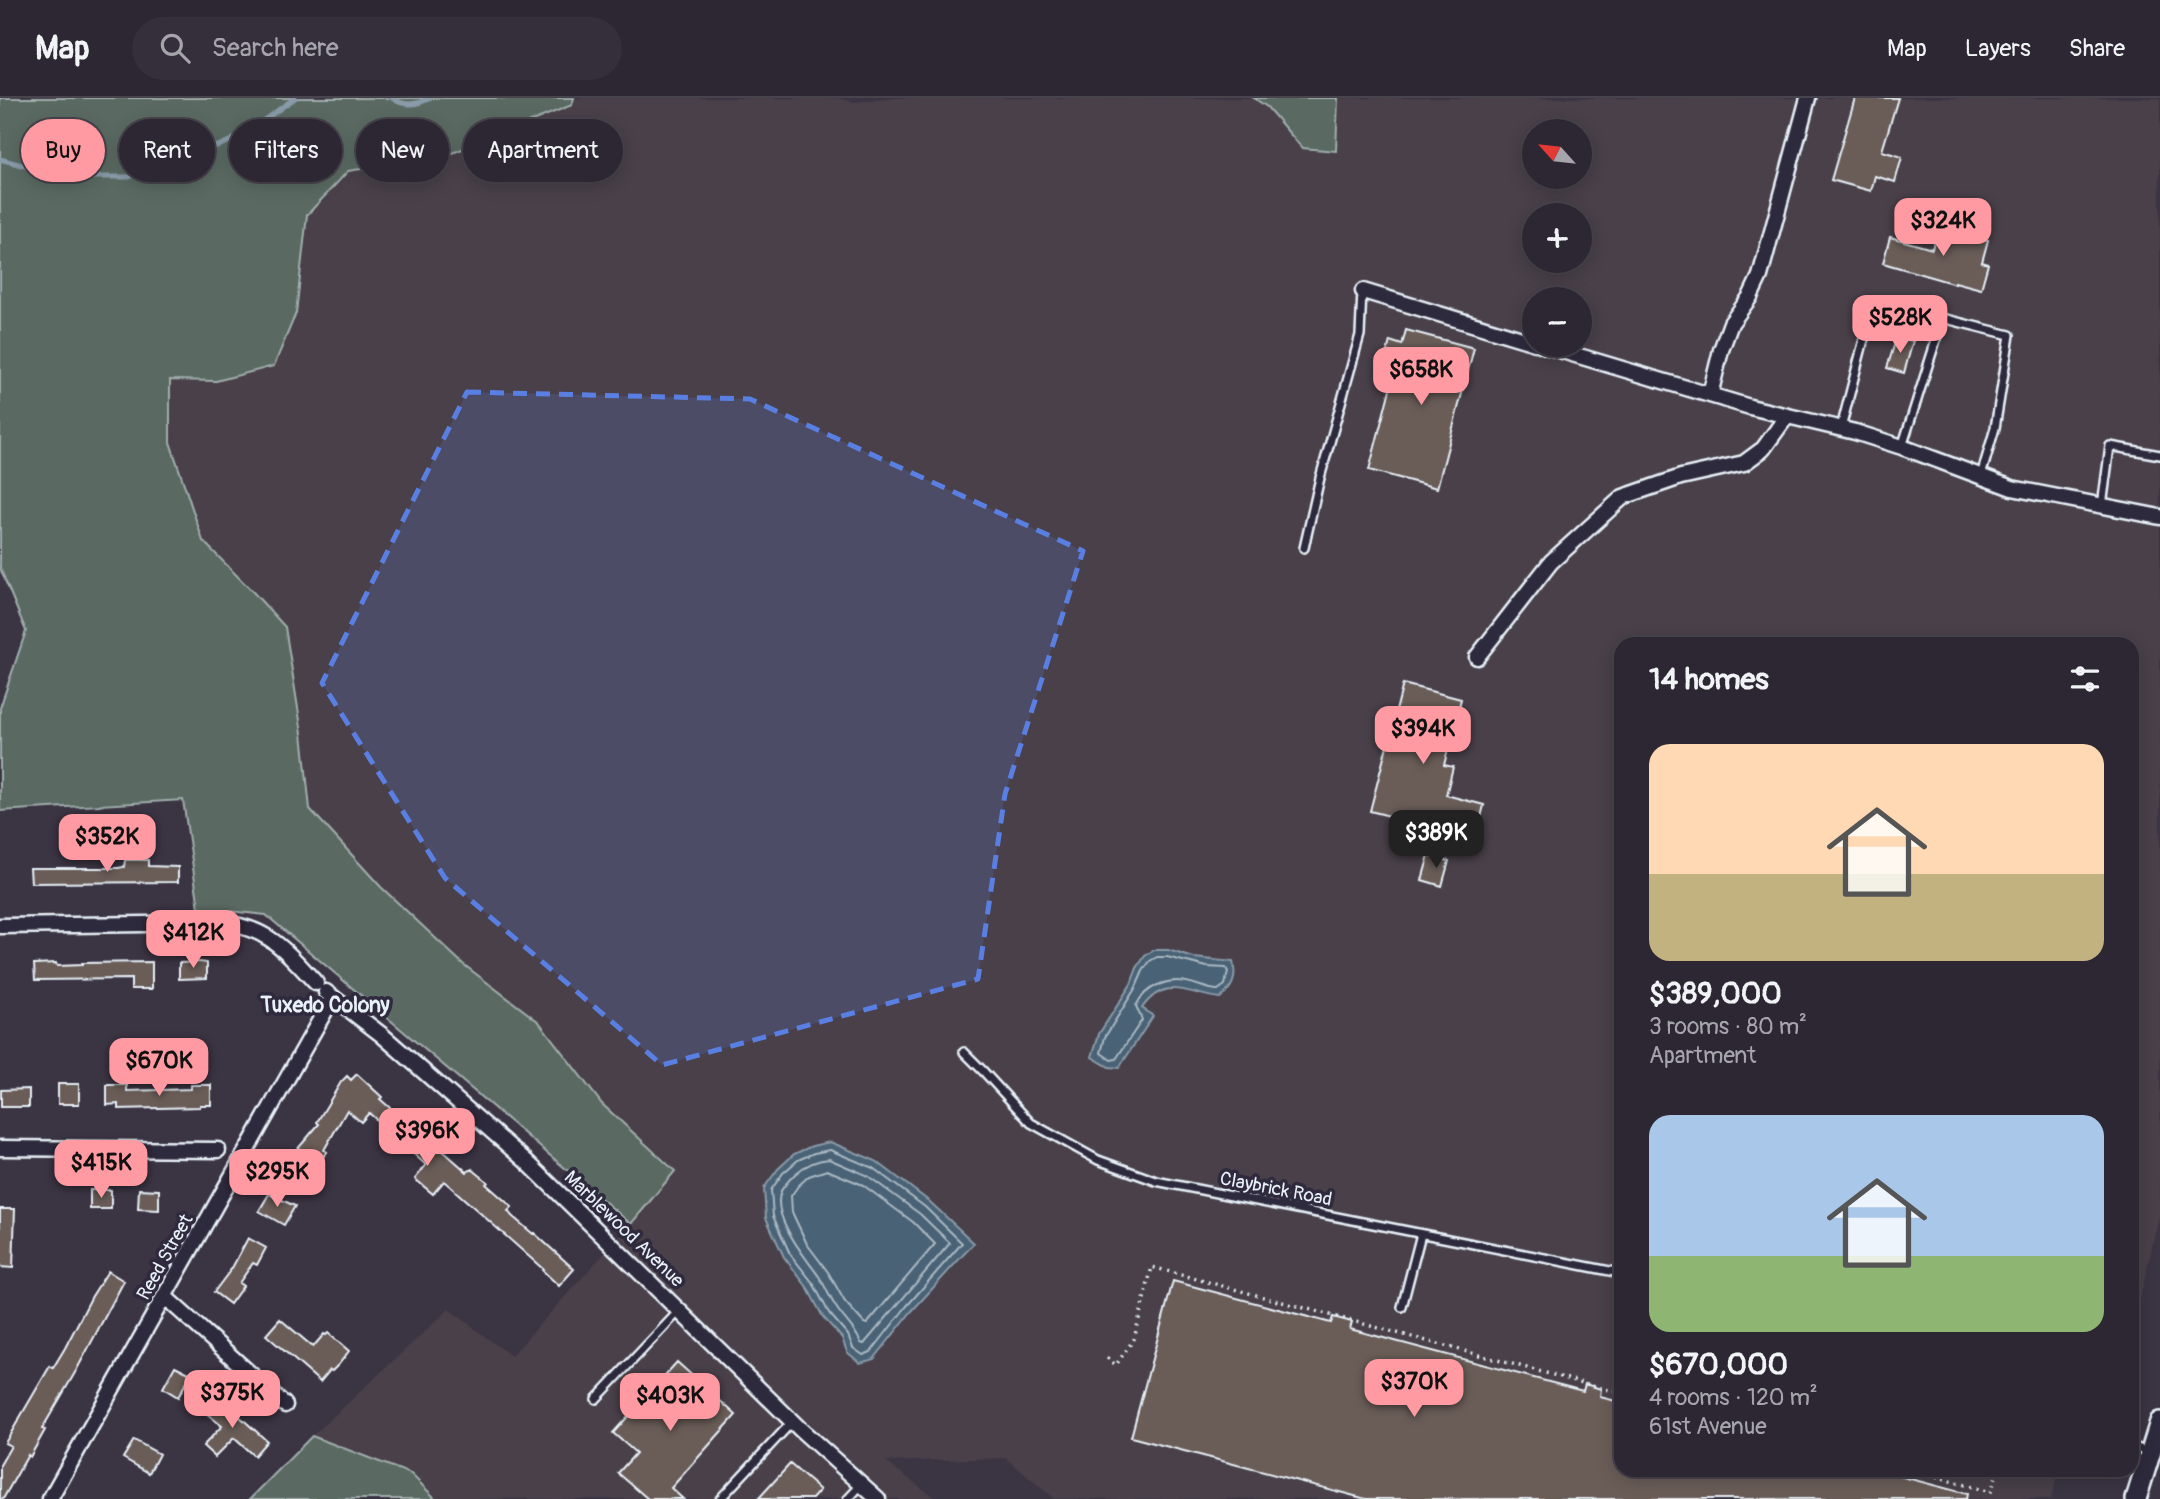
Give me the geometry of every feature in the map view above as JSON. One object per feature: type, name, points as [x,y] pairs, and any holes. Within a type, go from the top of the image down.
[{"type":"main road","points":[[2136,1499],[2160,1422]]},
{"type":"street","points":[[1710,395],[1731,323],[1750,297],[1760,276],[1808,98]]},
{"type":"street","points":[[1363,291],[1522,339]]},
{"type":"street","points":[[1582,357],[1710,395],[1841,428],[1902,447],[2012,488],[2160,517]]},
{"type":"street","points":[[1477,657],[1551,562],[1623,497],[1681,477],[1744,463],[1763,449],[1787,416]]},
{"type":"street","name":"Marblewood Avenue","points":[[0,926],[217,923],[243,925],[262,933],[285,949],[325,991],[382,1035],[527,1162],[793,1422],[878,1499]]},
{"type":"street","name":"Reed Street","points":[[50,1499],[165,1297],[325,991]]},
{"type":"street","points":[[0,1147],[218,1150]]},
{"type":"street","points":[[165,1297],[285,1405]]},
{"type":"lane","points":[[1304,548],[1320,478],[1360,335],[1363,291]]},
{"type":"lane","points":[[1902,447],[1942,318],[2010,335],[1995,428],[1982,476]]},
{"type":"lane","points":[[1841,428],[1870,320],[1937,337]]},
{"type":"lane","points":[[2102,506],[2110,446],[2160,455]]},
{"type":"lane","name":"Claybrick Road","points":[[964,1052],[1031,1124],[1098,1160],[1156,1181],[1614,1272]]},
{"type":"lane","points":[[1402,1307],[1421,1234]]},
{"type":"lane","points":[[596,1399],[679,1311]]},
{"type":"lane","points":[[720,1499],[793,1422]]},
{"type":"lane","points":[[2139,1449],[2150,1453]]},
{"type":"lane","points":[[848,1499],[861,1485]]},
{"type":"path","points":[[1107,1358],[1116,1365],[1134,1339],[1152,1268],[1614,1391]]},
{"type":"path","points":[[1935,1477],[1991,1492],[1996,1477]]},
{"type":"highlighted area","points":[[467,392],[750,399],[1083,551],[1005,794],[978,979],[662,1065],[445,878],[322,683]]},
{"type":"shaded area","points":[[574,98],[838,98],[854,102],[895,98],[1254,98],[1267,107],[1302,148],[1336,151],[1338,98],[2160,98],[2160,1213],[2139,1302],[2139,637],[1614,637],[1614,1477],[2057,1477],[2051,1499],[1054,1499],[1006,1458],[886,1462],[937,1499],[436,1499],[411,1474],[312,1436],[449,1309],[511,1356],[631,1224],[675,1171],[602,1104],[539,1022],[463,964],[381,887],[310,809],[302,733],[253,592],[203,541],[170,442],[170,380],[216,381],[296,313],[307,215],[338,182],[342,182],[342,177],[348,171],[356,170],[356,182],[449,182],[449,154],[463,149],[463,182],[623,182],[623,119],[537,119],[572,105]]},
{"type":"green space","points":[[0,98],[574,98],[572,105],[537,119],[463,119],[463,149],[449,154],[449,119],[356,119],[356,170],[348,171],[342,177],[342,119],[229,119],[229,182],[338,182],[307,215],[296,313],[274,366],[216,381],[170,380],[170,442],[203,541],[285,627],[302,733],[310,809],[381,887],[463,964],[539,1022],[602,1104],[675,1171],[631,1224],[266,915],[199,908],[183,800],[0,811],[0,708],[26,631],[0,568]]},
{"type":"green space","points":[[1254,98],[1338,98],[1336,151],[1302,148],[1267,107]]},
{"type":"green space","points":[[312,1436],[411,1474],[436,1499],[250,1499]]},
{"type":"water","points":[[1154,950],[1168,950],[1194,958],[1233,962],[1233,982],[1220,998],[1169,989],[1151,998],[1142,1008],[1153,1016],[1119,1068],[1109,1067],[1092,1057],[1099,1034],[1131,984],[1137,968],[1145,956]]},
{"type":"water","points":[[830,1142],[876,1161],[930,1202],[974,1243],[911,1312],[874,1359],[860,1363],[847,1352],[842,1338],[823,1317],[807,1287],[784,1257],[766,1218],[764,1188],[778,1169],[794,1154]]},
{"type":"building","points":[[1855,98],[1898,98],[1882,151],[1902,157],[1895,182],[1875,176],[1871,191],[1831,180]]},
{"type":"building","points":[[1938,226],[1988,240],[1982,262],[1988,264],[1981,289],[1883,263],[1890,237],[1932,249]]},
{"type":"building","points":[[1406,330],[1474,348],[1437,488],[1369,470],[1396,366],[1384,363],[1390,341],[1402,345]]},
{"type":"building","points":[[1897,336],[1913,341],[1904,373],[1887,368]]},
{"type":"building","points":[[1403,684],[1461,699],[1444,765],[1453,767],[1446,795],[1484,805],[1476,838],[1370,811]]},
{"type":"building","points":[[1429,855],[1449,861],[1442,886],[1422,880]]},
{"type":"building","points":[[125,860],[148,860],[148,866],[178,867],[178,882],[31,883],[30,868],[118,868],[124,867]]},
{"type":"building","points":[[152,962],[152,989],[131,989],[131,979],[35,980],[34,964],[56,963],[57,966]]},
{"type":"building","points":[[179,963],[207,963],[207,978],[179,979]]},
{"type":"building","points":[[357,1074],[408,1124],[416,1127],[467,1172],[472,1169],[488,1182],[486,1184],[512,1207],[508,1211],[512,1216],[574,1269],[559,1286],[444,1181],[433,1194],[415,1179],[426,1165],[369,1113],[361,1122],[347,1110],[324,1150],[327,1152],[308,1174],[290,1158],[319,1124],[317,1122],[341,1082],[347,1076],[351,1080]]},
{"type":"building","points":[[58,1084],[79,1084],[79,1104],[58,1104]]},
{"type":"building","points":[[107,1085],[127,1085],[127,1091],[191,1089],[191,1085],[211,1085],[211,1105],[118,1109],[118,1104],[107,1105]]},
{"type":"building","points":[[29,1089],[29,1107],[1,1107],[1,1090]]},
{"type":"building","points":[[139,1189],[159,1190],[159,1210],[138,1209]]},
{"type":"building","points":[[90,1190],[111,1190],[111,1209],[90,1209]]},
{"type":"building","points":[[269,1194],[295,1206],[284,1225],[259,1211]]},
{"type":"building","points":[[0,1209],[15,1209],[13,1268],[0,1267]]},
{"type":"building","points":[[248,1238],[266,1248],[257,1265],[253,1263],[239,1283],[243,1286],[230,1304],[214,1292],[232,1268]]},
{"type":"building","points":[[108,1271],[124,1281],[42,1429],[45,1430],[30,1457],[28,1455],[3,1499],[0,1499],[0,1465],[11,1446],[5,1443],[50,1366],[53,1368],[65,1348]]},
{"type":"building","points":[[1173,1281],[1331,1323],[1333,1317],[1352,1322],[1350,1329],[1583,1391],[1585,1384],[1601,1389],[1600,1397],[1614,1400],[1614,1477],[1903,1477],[1967,1494],[1966,1499],[1366,1499],[1131,1437]]},
{"type":"building","points":[[280,1319],[313,1347],[328,1333],[349,1351],[320,1382],[266,1335]]},
{"type":"building","points":[[677,1362],[736,1415],[671,1488],[683,1499],[648,1499],[618,1473],[636,1453],[613,1433]]},
{"type":"building","points":[[175,1366],[191,1374],[178,1397],[163,1388]]},
{"type":"building","points":[[218,1397],[267,1441],[254,1456],[234,1438],[215,1457],[203,1446],[222,1426],[205,1412]]},
{"type":"building","points":[[134,1440],[159,1454],[149,1473],[123,1458]]},
{"type":"building","points":[[790,1464],[820,1490],[812,1499],[758,1499]]},
{"type":"waterway","points":[[0,159],[51,173],[70,171],[93,177],[128,177],[144,172],[177,152],[194,147],[218,146],[243,135],[295,98]]},
{"type":"waterway","points":[[392,98],[411,104],[430,98]]},
{"type":"district","name":"Tuxedo Colony","points":[[325,1005]]}]
